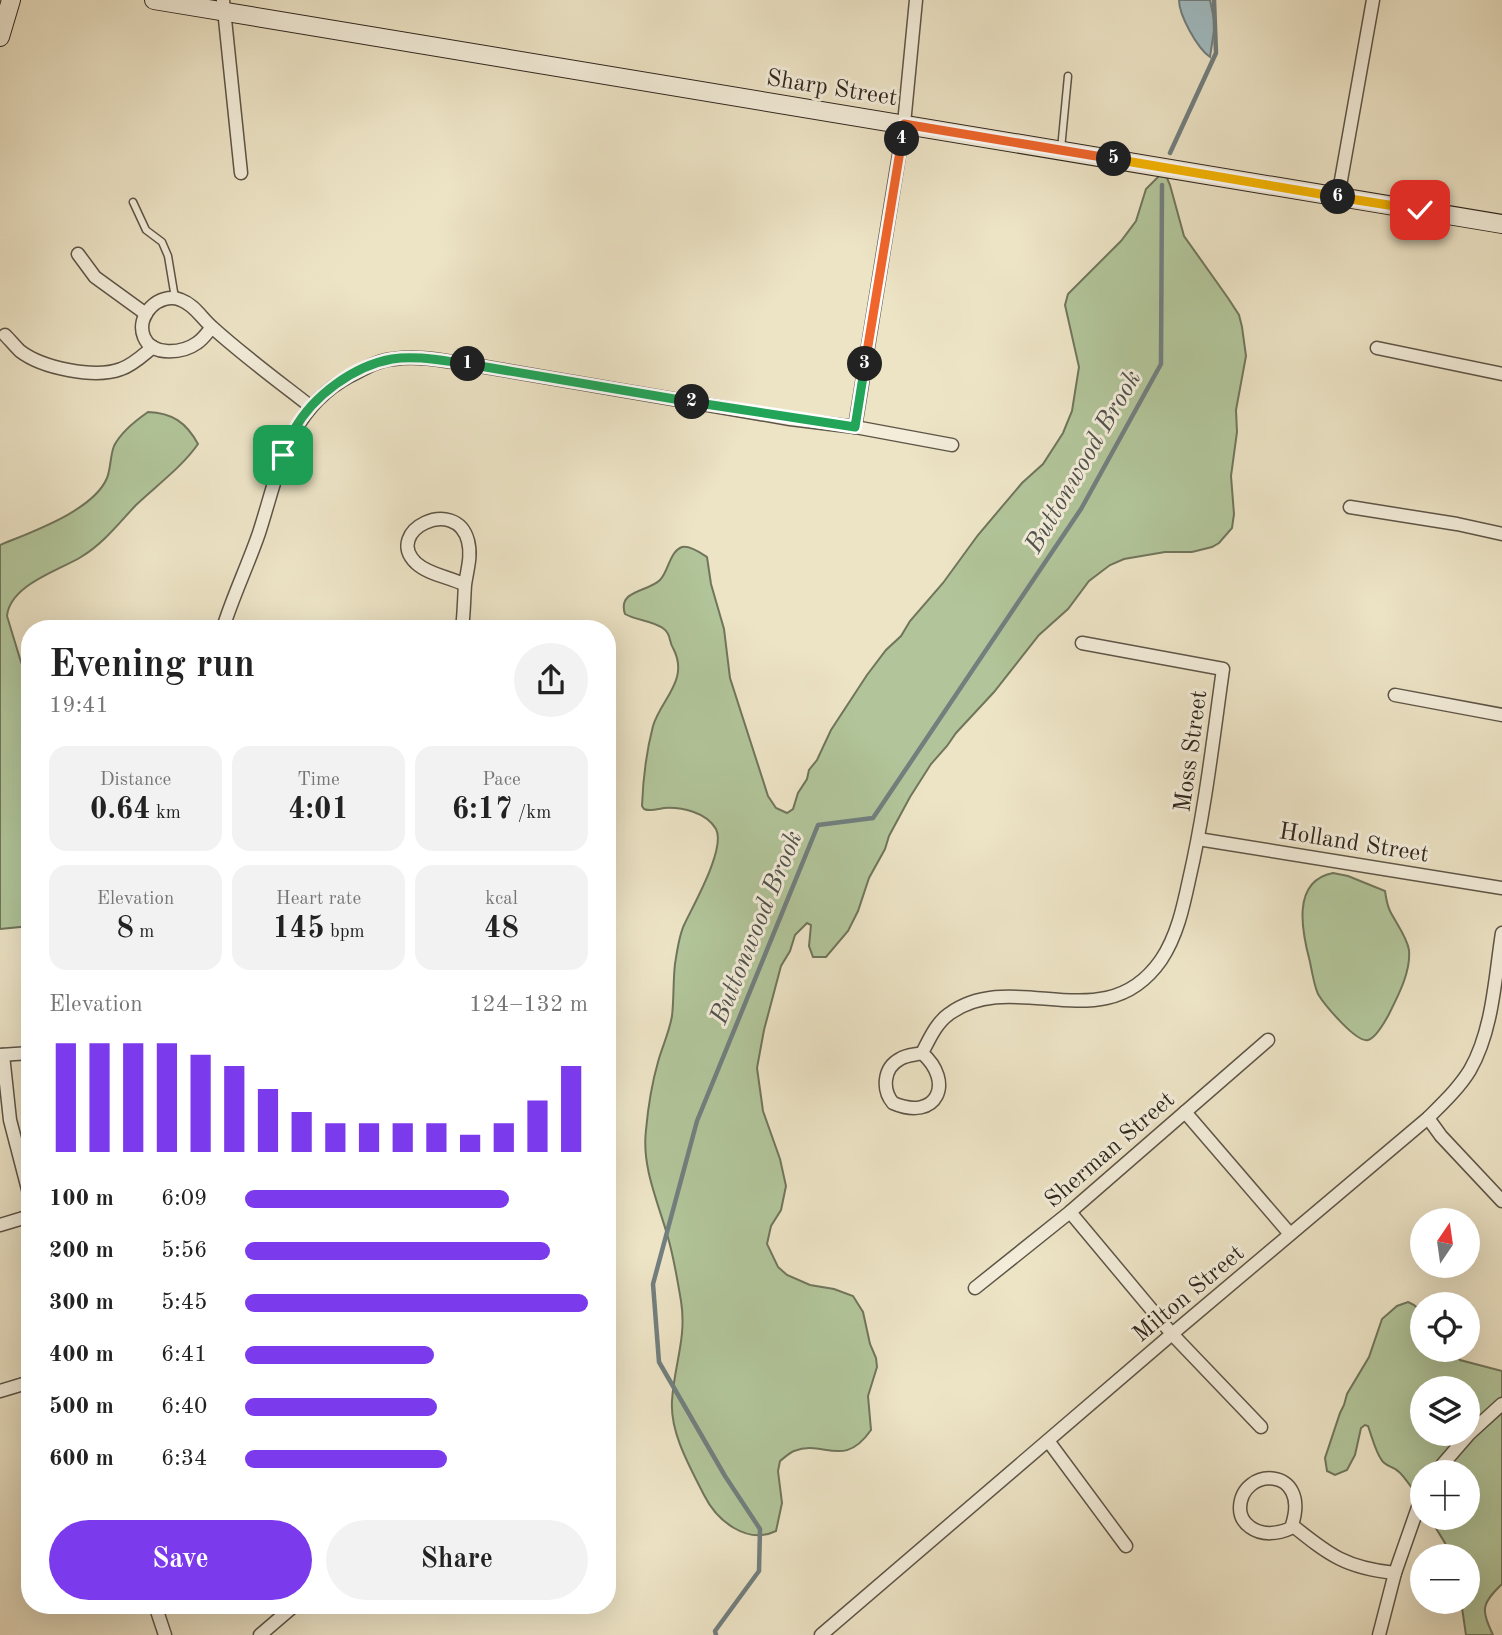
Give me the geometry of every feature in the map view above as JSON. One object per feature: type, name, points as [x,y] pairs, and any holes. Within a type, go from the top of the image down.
[{"type":"street","points":[[0,37],[11,0]]},
{"type":"street","name":"Sharp Street","points":[[154,0],[224,6],[1502,224]]},
{"type":"street","points":[[855,427],[904,124],[916,0]]},
{"type":"street","points":[[1338,197],[1373,0]]},
{"type":"street","points":[[224,6],[241,173]]},
{"type":"street","points":[[78,254],[95,277],[146,313]]},
{"type":"street","points":[[212,327],[200,341],[187,348],[167,351],[153,347],[145,341],[143,333],[146,313],[156,303],[175,298],[191,306],[212,327],[310,407]]},
{"type":"street","points":[[5,335],[21,352],[40,362],[58,368],[88,372],[122,369],[153,347]]},
{"type":"street","points":[[1377,348],[1502,374]]},
{"type":"street","points":[[226,620],[293,430],[310,407],[338,382],[370,365],[393,359],[423,358],[952,445]]},
{"type":"street","points":[[1350,507],[1502,534]]},
{"type":"street","points":[[463,620],[469,555],[468,540],[463,530],[453,523],[439,519],[422,523],[412,533],[409,541],[408,550],[413,559],[426,569],[465,585]]},
{"type":"street","name":"Moss Street","points":[[922,1054],[937,1026],[947,1015],[969,1004],[1008,995],[1052,1001],[1093,1000],[1122,993],[1139,983],[1162,959],[1174,936],[1198,839],[1223,669],[1082,643]]},
{"type":"street","points":[[1395,695],[1502,715]]},
{"type":"street","name":"Holland Street","points":[[1198,839],[1502,888]]},
{"type":"street","name":"Milton Street","points":[[821,1635],[1428,1118],[1458,1087],[1475,1060],[1488,1019],[1502,933]]},
{"type":"street","name":"Sherman Street","points":[[975,1288],[1070,1212],[1268,1041]]},
{"type":"street","points":[[21,1054],[1,1055],[10,1120],[21,1162]]},
{"type":"street","points":[[922,1054],[933,1064],[938,1074],[936,1095],[929,1104],[920,1109],[896,1105],[890,1100],[886,1090],[889,1070],[900,1059],[922,1054]]},
{"type":"street","points":[[1185,1112],[1290,1234]]},
{"type":"street","points":[[1428,1118],[1441,1136],[1502,1201]]},
{"type":"street","points":[[1070,1212],[1172,1334],[1261,1427]]},
{"type":"street","points":[[0,1225],[21,1219]]},
{"type":"street","points":[[0,1391],[21,1385]]},
{"type":"street","points":[[1446,1460],[1469,1434],[1502,1404]]},
{"type":"street","points":[[1049,1442],[1126,1546]]},
{"type":"street","points":[[1268,1478],[1279,1480],[1289,1487],[1295,1494],[1296,1502],[1292,1525],[1285,1531],[1272,1533],[1259,1531],[1246,1523],[1240,1507],[1250,1486],[1257,1480],[1268,1478]]},
{"type":"street","points":[[1292,1525],[1320,1548],[1346,1563],[1369,1570],[1395,1573]]},
{"type":"street","points":[[1379,1635],[1395,1573],[1410,1530]]},
{"type":"street","points":[[158,1614],[165,1635]]},
{"type":"street","points":[[260,1635],[284,1614]]},
{"type":"lane","points":[[1060,150],[1068,76]]},
{"type":"lane","points":[[134,202],[146,230],[162,242],[165,249],[175,298]]},
{"type":"green space","points":[[1161,174],[1167,178],[1170,185],[1184,236],[1239,315],[1242,327],[1246,356],[1236,410],[1237,432],[1231,476],[1234,514],[1232,528],[1212,547],[1192,552],[1165,552],[1124,559],[1110,565],[1089,581],[1068,609],[1039,635],[931,764],[889,836],[848,931],[826,957],[813,957],[809,946],[811,925],[807,923],[795,935],[781,966],[757,1068],[763,1111],[780,1159],[786,1186],[781,1210],[771,1226],[767,1244],[778,1267],[787,1275],[810,1285],[853,1296],[863,1312],[877,1367],[868,1396],[871,1430],[861,1442],[851,1448],[833,1451],[805,1448],[794,1451],[780,1461],[778,1471],[782,1503],[776,1531],[765,1535],[744,1533],[725,1522],[710,1505],[687,1461],[674,1425],[672,1401],[682,1327],[680,1294],[667,1234],[649,1175],[645,1145],[652,1087],[672,1016],[675,964],[680,938],[713,862],[718,838],[712,823],[693,812],[678,808],[649,810],[642,806],[645,766],[653,726],[672,689],[678,670],[677,659],[666,631],[660,626],[625,614],[625,600],[660,580],[678,549],[692,548],[707,557],[711,584],[724,629],[730,678],[768,796],[776,808],[787,813],[793,809],[809,770],[817,760],[831,730],[867,675],[886,650],[901,636],[978,535],[1022,483],[1043,464],[1063,433],[1072,411],[1079,367],[1065,305],[1068,294],[1121,241],[1136,221],[1146,189]]},
{"type":"green space","points":[[148,412],[164,414],[183,424],[198,444],[177,468],[96,546],[26,587],[10,605],[7,616],[21,662],[21,927],[0,929],[0,545],[44,527],[89,501],[107,478],[113,450],[129,427]]},
{"type":"green space","points":[[1333,873],[1385,891],[1389,909],[1408,945],[1408,967],[1400,992],[1382,1026],[1368,1040],[1348,1029],[1318,994],[1304,937],[1305,897],[1311,886],[1320,878]]},
{"type":"green space","points":[[1410,1303],[1410,1362],[1468,1362],[1502,1371],[1502,1584],[1485,1607],[1486,1619],[1493,1635],[1466,1635],[1463,1614],[1480,1614],[1480,1544],[1445,1544],[1437,1530],[1480,1530],[1480,1460],[1410,1460],[1410,1485],[1397,1470],[1383,1462],[1368,1426],[1365,1425],[1361,1428],[1355,1455],[1347,1470],[1335,1475],[1327,1471],[1325,1458],[1340,1413],[1347,1394],[1369,1357],[1382,1319],[1397,1306]]},
{"type":"water","points":[[1179,0],[1210,0],[1215,24],[1210,57],[1190,31]]},
{"type":"waterway","name":"Buttonwood Brook","points":[[1170,153],[1216,53],[1214,0]]},
{"type":"waterway","name":"Buttonwood Brook","points":[[716,1635],[715,1631],[759,1571],[760,1529],[725,1476],[659,1362],[653,1284],[697,1121],[818,825],[873,818],[1081,509],[1161,364],[1162,185]]},
{"type":"route","points":[[283,455],[293,430],[310,407],[338,382],[370,365],[393,359],[423,358],[474,365],[790,419],[855,427],[904,124],[1420,210]]}]
